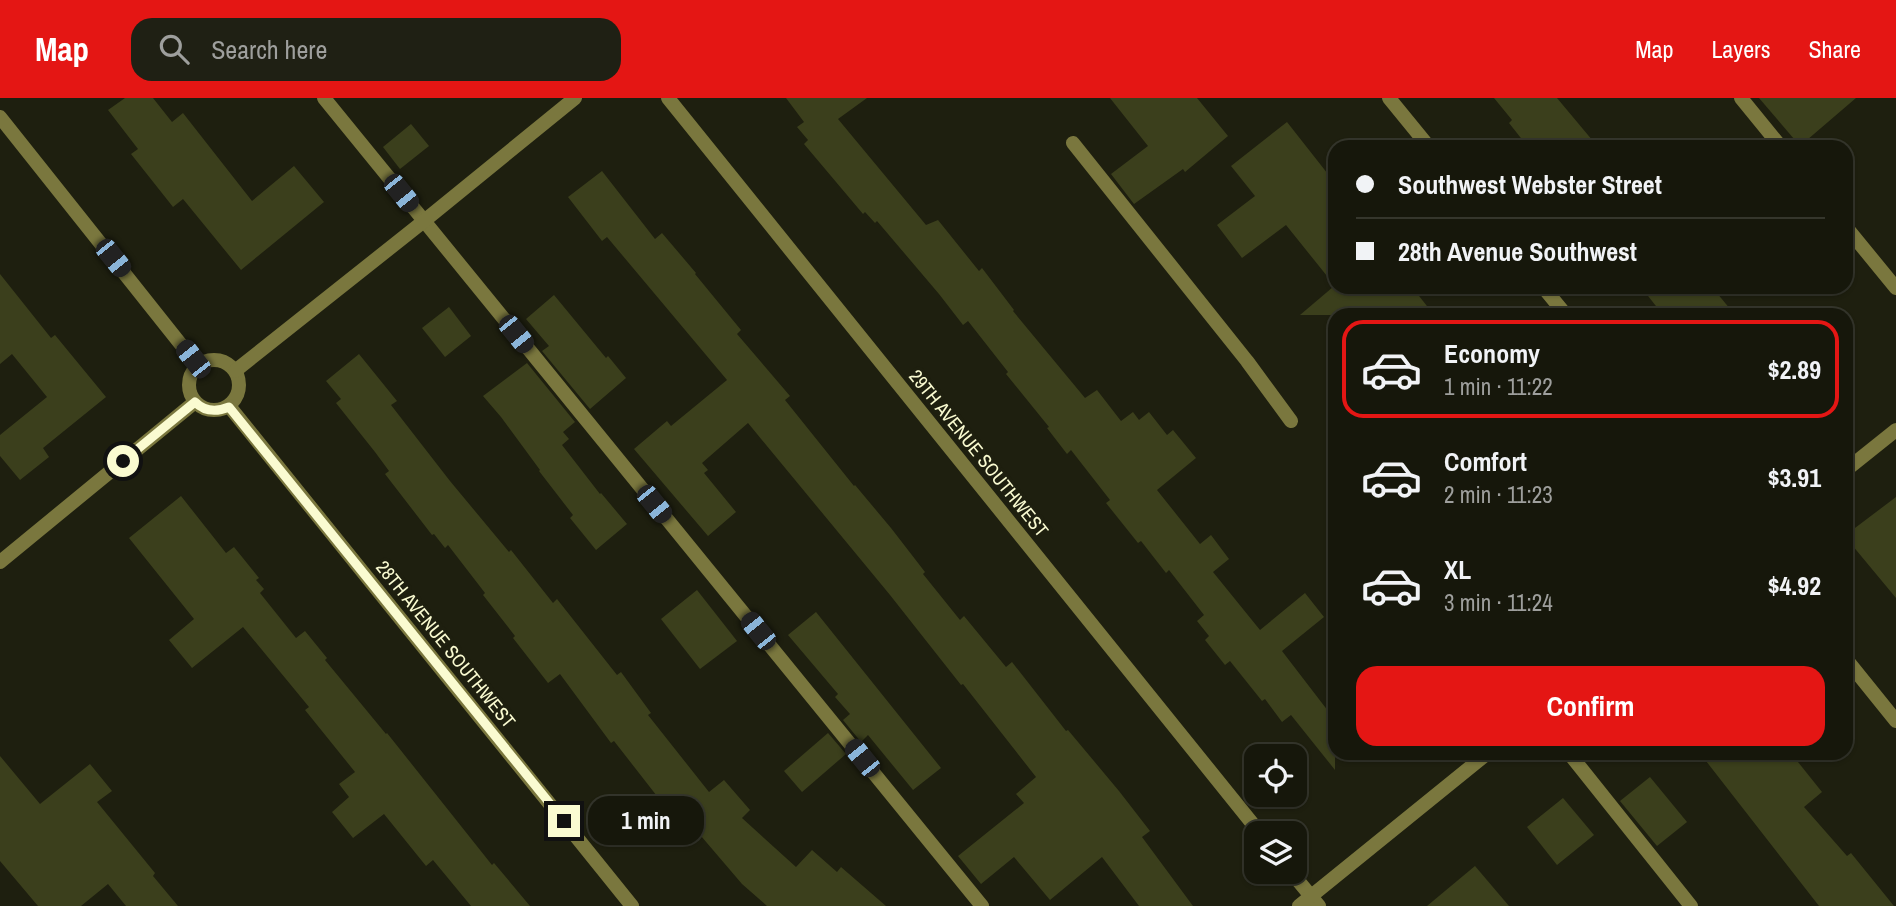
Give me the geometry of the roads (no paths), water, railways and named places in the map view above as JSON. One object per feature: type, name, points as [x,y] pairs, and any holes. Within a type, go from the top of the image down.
[{"type":"street","points":[[324,98],[982,906]]},
{"type":"street","points":[[235,371],[575,98]]},
{"type":"street","name":"29TH AVENUE SOUTHWEST","points":[[668,98],[1249,821]]},
{"type":"street","points":[[1389,98],[1423,140]]},
{"type":"street","points":[[1741,98],[1775,140]]},
{"type":"street","points":[[0,117],[198,366]]},
{"type":"street","points":[[1073,143],[1247,361],[1290,421]]},
{"type":"street","points":[[1853,236],[1896,288]]},
{"type":"street","points":[[1550,294],[1560,308]]},
{"type":"street","points":[[211,360],[219,360],[235,371],[240,382],[240,391],[229,407],[214,411],[205,410],[195,402],[189,391],[189,382],[198,366],[211,360]]},
{"type":"street","points":[[0,562],[195,402]]},
{"type":"street","name":"28TH AVENUE SOUTHWEST","points":[[229,407],[632,906]]},
{"type":"street","points":[[1853,464],[1896,430]]},
{"type":"street","points":[[1853,668],[1896,721]]},
{"type":"street","points":[[1298,884],[1310,903],[1480,760]]},
{"type":"street","points":[[1574,760],[1691,906]]}]
